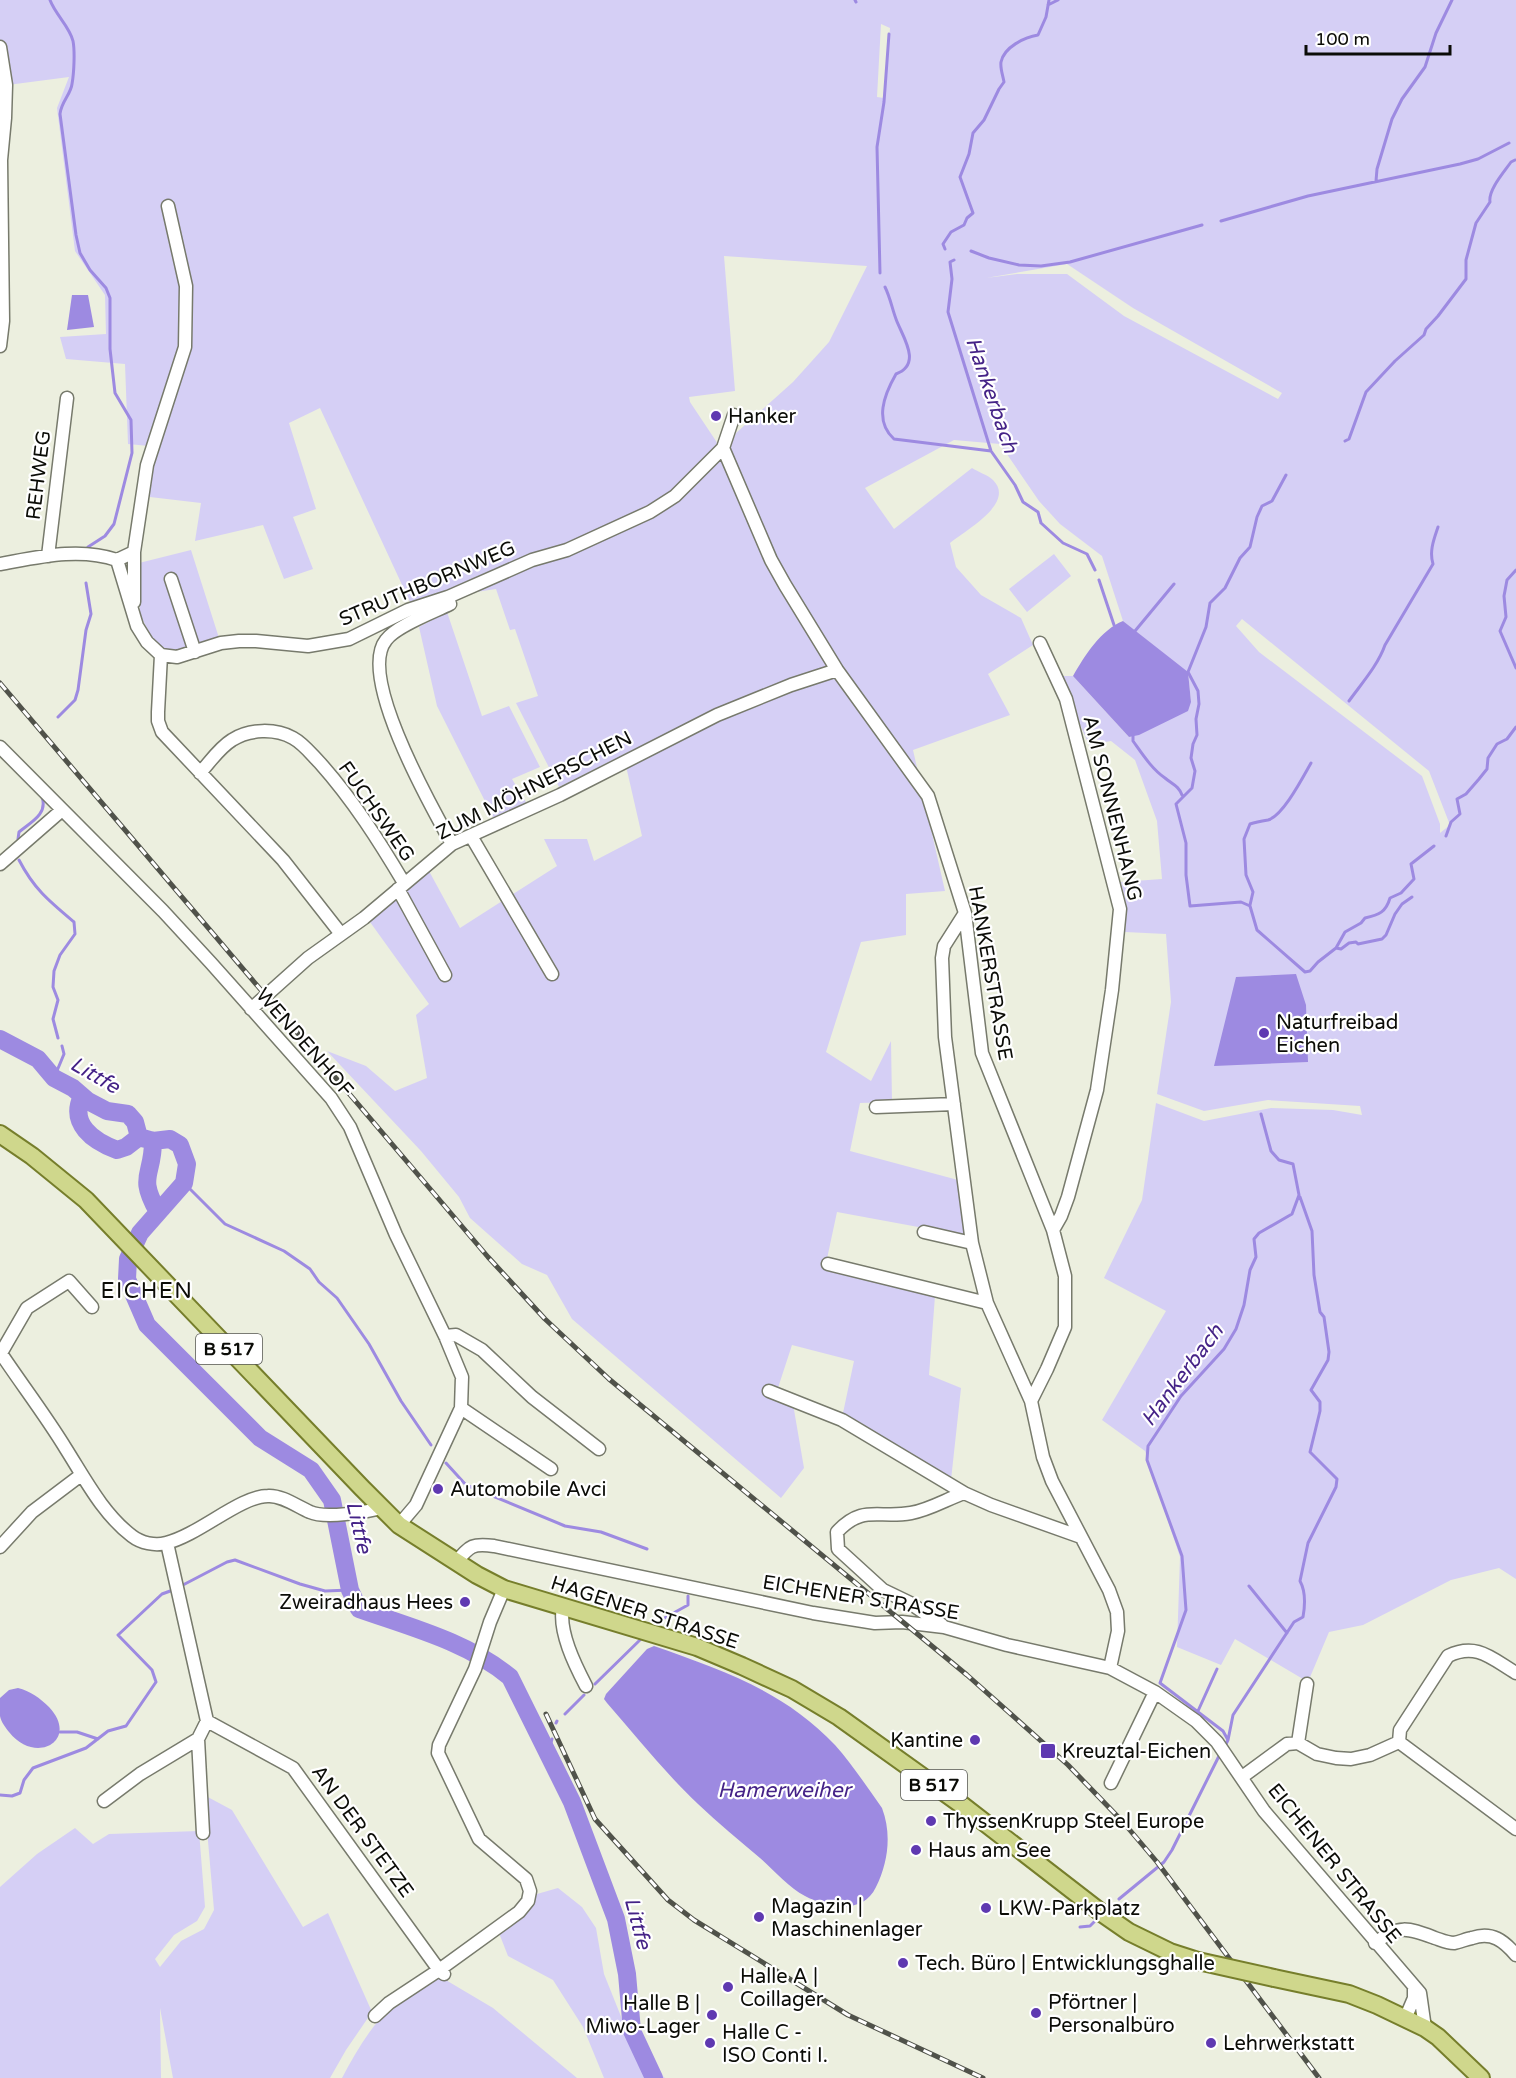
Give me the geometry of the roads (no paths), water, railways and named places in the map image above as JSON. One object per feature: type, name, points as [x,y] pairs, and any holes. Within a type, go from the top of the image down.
[{"type":"main road","name":"HAGENER STRASSE","points":[[0,1134],[33,1156],[68,1185],[119,1234],[399,1525],[456,1562],[504,1589],[649,1632],[726,1659],[774,1680],[819,1704],[962,1805],[1129,1932],[1170,1952],[1198,1961],[1349,1994],[1377,2005],[1425,2028],[1438,2037],[1481,2078]]},
{"type":"street","points":[[0,47],[6,96],[1,160],[3,321],[0,346]]},
{"type":"street","points":[[134,616],[134,552],[147,465],[185,347],[186,286],[168,207]]},
{"type":"street","name":"REHWEG","points":[[48,556],[67,398]]},
{"type":"street","points":[[723,448],[734,415]]},
{"type":"street","name":"STRUTHBORNWEG","points":[[161,655],[177,657],[239,641],[256,640],[308,646],[348,639],[408,610],[448,597],[532,560],[567,550],[650,512],[675,496],[723,448]]},
{"type":"street","name":"HANKERSTRASSE","points":[[723,448],[771,560],[837,670],[928,796],[965,913],[982,1053],[1053,1230],[1065,1276],[1065,1327],[1030,1401]]},
{"type":"street","points":[[0,564],[85,553],[100,554],[117,560],[134,552]]},
{"type":"street","points":[[117,560],[134,616],[147,642],[161,655],[158,712],[160,726],[166,737],[283,860],[341,934]]},
{"type":"street","points":[[171,579],[195,652]]},
{"type":"street","points":[[448,597],[450,604],[393,632],[385,641],[379,657],[394,728],[423,791],[453,844]]},
{"type":"street","name":"AM SONNENHANG","points":[[1040,643],[1066,699],[1119,909],[1112,990],[1097,1090],[1068,1197],[1053,1230]]},
{"type":"street","name":"ZUM MÖHNERSCHEN","points":[[251,1009],[308,958],[364,918],[453,844],[560,795],[717,715],[791,685],[837,670]]},
{"type":"street","name":"FUCHSWEG","points":[[200,773],[227,744],[244,735],[264,731],[294,738],[343,789],[401,886],[446,975]]},
{"type":"street","name":"WENDENHOF","points":[[0,747],[163,911],[331,1098],[350,1127],[396,1235],[445,1336],[462,1377],[461,1408],[416,1505],[399,1525]]},
{"type":"street","points":[[0,864],[62,810]]},
{"type":"street","points":[[471,836],[552,974]]},
{"type":"street","points":[[965,913],[944,946],[942,958],[945,1037],[972,1243],[987,1303],[1030,1401],[1043,1457],[1052,1481],[1109,1590],[1117,1612],[1118,1631],[1110,1668]]},
{"type":"street","points":[[876,1107],[954,1104]]},
{"type":"street","points":[[924,1233],[972,1243]]},
{"type":"street","points":[[828,1264],[987,1303]]},
{"type":"street","points":[[92,1307],[69,1281],[27,1308],[1,1353],[81,1475],[117,1523],[134,1537],[152,1544],[184,1538],[249,1501],[269,1495],[313,1514],[363,1513],[382,1508]]},
{"type":"street","points":[[445,1336],[456,1335],[482,1350],[532,1397],[599,1449]]},
{"type":"street","points":[[769,1391],[842,1420],[964,1492],[991,1505],[1081,1537]]},
{"type":"street","points":[[461,1408],[551,1469]]},
{"type":"street","points":[[0,1547],[32,1512],[81,1475]]},
{"type":"street","points":[[944,1627],[910,1604],[883,1590],[838,1549],[837,1533],[848,1520],[868,1514],[912,1513],[964,1492]]},
{"type":"street","points":[[167,1543],[207,1721],[198,1739],[203,1833]]},
{"type":"street","name":"EICHENER STRASSE","points":[[456,1562],[474,1545],[494,1546],[813,1613],[875,1623],[902,1622],[944,1627],[1007,1645],[1110,1668],[1155,1692],[1196,1721],[1217,1742],[1264,1811],[1414,1987],[1422,1998],[1425,2028]]},
{"type":"street","points":[[375,2016],[389,2003],[441,1972],[519,1912],[528,1900],[530,1891],[526,1879],[479,1839],[438,1753],[439,1745],[475,1669],[504,1589]]},
{"type":"street","points":[[563,1607],[560,1619],[575,1666],[586,1686]]},
{"type":"street","points":[[1399,1742],[1400,1730],[1448,1656],[1461,1650],[1477,1650],[1516,1673]]},
{"type":"street","points":[[1299,1743],[1308,1684]]},
{"type":"street","points":[[1111,1783],[1155,1692]]},
{"type":"street","name":"AN DER STETZE","points":[[207,1721],[294,1768],[441,1972]]},
{"type":"street","points":[[104,1801],[140,1774],[198,1739]]},
{"type":"street","points":[[1242,1777],[1287,1744],[1299,1743],[1317,1754],[1351,1759],[1370,1755],[1399,1742]]},
{"type":"street","points":[[1399,1742],[1516,1829]]},
{"type":"street","points":[[1375,1943],[1387,1933],[1398,1929],[1411,1929],[1455,1943],[1480,1935],[1496,1937],[1508,1945],[1516,1955]]},
{"type":"street","points":[[1405,2019],[1414,1998],[1414,1987]]},
{"type":"water","points":[[72,295],[88,295],[94,327],[67,330]]},
{"type":"water","points":[[1123,621],[1188,672],[1191,702],[1188,711],[1139,735],[1129,737],[1073,676],[1088,652],[1101,637]]},
{"type":"water","name":"Naturfreibad Eichen","points":[[1296,974],[1306,1005],[1308,1062],[1214,1066],[1236,977]]},
{"type":"water","name":"Hamerweiher","points":[[654,1646],[728,1674],[773,1696],[795,1710],[835,1745],[882,1808],[887,1828],[886,1858],[880,1878],[870,1896],[863,1902],[844,1906],[824,1904],[799,1893],[787,1884],[674,1780],[604,1699],[647,1649]]},
{"type":"water","points":[[18,1688],[42,1701],[57,1719],[60,1730],[51,1745],[42,1748],[31,1747],[20,1742],[2,1723],[0,1698],[9,1690]]},
{"type":"waterway","points":[[50,0],[69,31],[74,45],[72,84],[60,114],[76,235],[80,253],[90,270],[106,288],[110,298],[110,349],[115,393],[131,420],[132,453],[114,524],[105,536],[88,547]]},
{"type":"waterway","name":"Hankerbach","points":[[945,249],[943,244],[951,232],[964,225],[973,213],[960,177],[969,154],[973,133],[984,120],[1004,82],[1001,67],[1003,57],[1011,47],[1038,35],[1046,17],[1049,0]]},
{"type":"waterway","points":[[1048,5],[1058,0]]},
{"type":"waterway","points":[[1376,181],[1377,169],[1392,119],[1402,99],[1425,67],[1436,33],[1452,0]]},
{"type":"waterway","points":[[880,273],[877,147],[884,102],[889,34]]},
{"type":"waterway","points":[[1221,221],[1308,196],[1460,164],[1478,159],[1509,143]]},
{"type":"waterway","points":[[1345,441],[1349,439],[1366,392],[1424,335],[1426,329],[1466,279],[1466,260],[1476,223],[1490,202],[1491,192],[1497,181],[1515,160]]},
{"type":"waterway","points":[[971,251],[1019,265],[1041,266],[1070,262],[1202,225]]},
{"type":"waterway","name":"Hankerbach","points":[[954,260],[950,262],[952,279],[948,312],[991,451],[1015,485],[1023,502],[1038,512],[1041,523],[1063,543],[1087,554],[1095,570]]},
{"type":"waterway","points":[[885,287],[906,341],[909,357],[908,364],[896,374],[885,399],[883,416],[888,432],[894,439],[991,451]]},
{"type":"waterway","name":"Hankerbach","points":[[1286,475],[1272,501],[1262,506],[1250,547],[1240,558],[1225,588],[1210,603],[1206,627],[1188,672],[1198,691],[1199,704],[1196,719],[1197,735],[1191,758],[1195,771],[1192,788],[1176,804],[1186,843],[1186,875],[1190,906],[1241,902],[1250,906],[1257,930],[1305,972],[1310,971],[1336,948],[1345,932],[1361,923],[1365,918],[1381,912],[1390,898],[1401,893],[1414,879],[1411,864],[1434,846]]},
{"type":"waterway","points":[[1349,701],[1374,667],[1433,564],[1432,550],[1438,527]]},
{"type":"waterway","points":[[1516,570],[1507,580],[1504,596],[1506,617],[1500,631],[1516,668]]},
{"type":"waterway","name":"Hankerbach","points":[[1099,580],[1114,625]]},
{"type":"waterway","points":[[58,717],[75,700],[78,690],[86,630],[91,614],[86,583]]},
{"type":"waterway","points":[[1135,631],[1174,584]]},
{"type":"waterway","points":[[1446,836],[1451,822],[1460,814],[1457,799],[1466,794],[1479,779],[1487,769],[1488,758],[1497,744],[1507,739],[1516,727]]},
{"type":"waterway","points":[[1133,736],[1133,741],[1148,761],[1177,787],[1182,795]]},
{"type":"waterway","points":[[1250,905],[1253,892],[1246,875],[1244,839],[1250,824],[1274,817],[1292,795],[1311,763]]},
{"type":"waterway","points":[[18,839],[19,832],[41,813],[42,797]]},
{"type":"waterway","points":[[19,860],[30,879],[43,894],[74,922],[75,934],[60,955],[54,971],[53,987],[58,1000],[53,1019],[58,1038]]},
{"type":"waterway","points":[[1336,948],[1341,949],[1349,943],[1358,944],[1382,939],[1402,904],[1412,897]]},
{"type":"waterway","name":"Littfe","points":[[0,1039],[38,1059],[54,1078],[73,1088],[88,1101],[107,1111],[128,1114],[135,1122],[139,1137],[153,1141],[170,1139],[180,1145],[187,1164],[184,1183],[140,1233],[128,1259],[127,1279],[147,1325],[260,1438],[311,1470],[332,1500],[350,1590],[359,1609],[457,1645],[476,1654],[510,1677],[572,1802],[616,1919],[627,1974],[632,2031],[654,2078]]},
{"type":"waterway","points":[[54,1078],[64,1054],[62,1046]]},
{"type":"waterway","points":[[82,1096],[79,1106],[81,1123],[100,1142],[117,1150],[126,1147],[139,1137]]},
{"type":"waterway","name":"Hankerbach","points":[[1225,1746],[1228,1740],[1223,1731],[1160,1683],[1186,1610],[1182,1556],[1147,1460],[1148,1446],[1181,1396],[1224,1349],[1236,1329],[1244,1305],[1250,1270],[1256,1257],[1254,1239],[1259,1233],[1292,1214],[1299,1195],[1293,1164],[1279,1160],[1271,1151],[1261,1114]]},
{"type":"waterway","points":[[153,1141],[147,1183],[158,1212]]},
{"type":"waterway","points":[[184,1183],[225,1224],[284,1251],[310,1269],[319,1282],[337,1298],[369,1344],[401,1401],[431,1445]]},
{"type":"waterway","points":[[1228,1740],[1233,1715],[1294,1622],[1303,1617],[1305,1604],[1300,1581],[1308,1543],[1336,1487],[1337,1479],[1310,1452],[1320,1411],[1320,1402],[1311,1390],[1328,1360],[1329,1352],[1314,1275],[1312,1231],[1300,1197]]},
{"type":"waterway","points":[[446,1463],[466,1485],[565,1526],[601,1532],[647,1549]]},
{"type":"waterway","points":[[181,1586],[235,1560],[325,1591],[350,1590]]},
{"type":"waterway","points":[[1249,1586],[1287,1633]]},
{"type":"waterway","points":[[0,1795],[12,1796],[20,1793],[24,1780],[33,1768],[86,1748],[108,1731],[126,1726],[156,1682],[152,1670],[118,1635],[162,1594],[173,1590]]},
{"type":"waterway","points":[[652,1628],[659,1621],[688,1605],[688,1596]]},
{"type":"waterway","points":[[595,1684],[643,1637]]},
{"type":"waterway","points":[[1198,1711],[1217,1669]]},
{"type":"waterway","points":[[565,1714],[584,1695]]},
{"type":"waterway","points":[[60,1732],[77,1732],[98,1739]]},
{"type":"waterway","points":[[548,1753],[552,1739]]},
{"type":"waterway","name":"Hankerbach","points":[[1119,1899],[1164,1862],[1220,1754]]},
{"type":"waterway","name":"Hankerbach","points":[[1080,1927],[1090,1926],[1094,1922]]},
{"type":"railway","points":[[0,683],[488,1257],[545,1319],[609,1379],[967,1675],[1068,1765],[1123,1822],[1157,1862],[1319,2078]]},
{"type":"railway","points":[[546,1714],[595,1819],[668,1900],[694,1920],[848,2015],[983,2078]]},
{"type":"place","name":"Hanker","points":[[716,416]]},
{"type":"place","name":"Naturfreibad Eichen","points":[[1264,1033]]},
{"type":"place","name":"Automobile Avci","points":[[438,1489]]},
{"type":"place","name":"Zweiradhaus Hees","points":[[465,1602]]},
{"type":"place","name":"Kantine","points":[[975,1740]]},
{"type":"place","name":"Kreuztal-Eichen","points":[[1048,1751]]},
{"type":"place","name":"ThyssenKrupp Steel Europe","points":[[931,1821]]},
{"type":"place","name":"Haus am See","points":[[916,1850]]},
{"type":"place","name":"LKW-Parkplatz","points":[[986,1908]]},
{"type":"place","name":"Magazin | Maschinenlager","points":[[759,1917]]},
{"type":"place","name":"Tech. Büro | Entwicklungsghalle","points":[[903,1963]]},
{"type":"place","name":"Halle A | Coillager","points":[[728,1987]]},
{"type":"place","name":"Pförtner | Personalbüro","points":[[1036,2013]]},
{"type":"place","name":"Halle B | Miwo-Lager","points":[[712,2015]]},
{"type":"place","name":"Halle C - ISO Conti I.","points":[[710,2043]]},
{"type":"place","name":"Lehrwerkstatt","points":[[1211,2043]]},
{"type":"district","name":"EICHEN","points":[[147,1290]]}]
